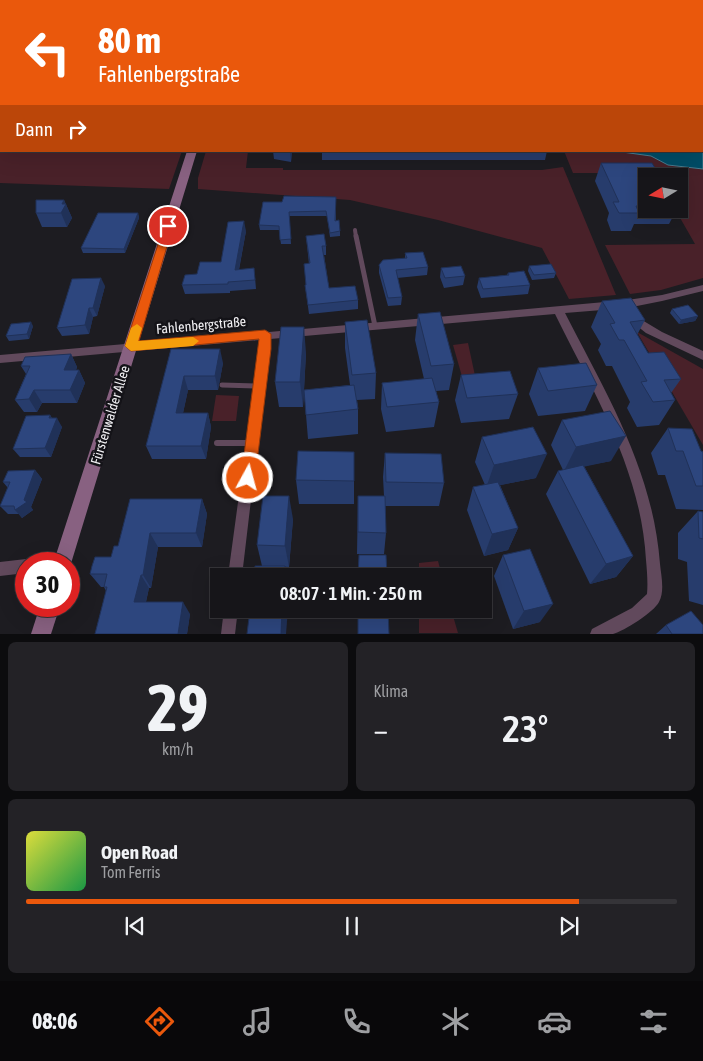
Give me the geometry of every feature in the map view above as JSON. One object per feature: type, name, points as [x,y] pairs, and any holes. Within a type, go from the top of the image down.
[{"type":"main road","name":"Fürstenwalder Allee","points":[[66,552],[192,152]]},
{"type":"main road","points":[[42,634],[47,617]]},
{"type":"street","name":"Fahlenbergstraße","points":[[0,358],[618,305],[662,298],[703,288]]},
{"type":"street","points":[[618,305],[645,329],[661,338],[678,342],[703,356]]},
{"type":"street","points":[[558,310],[634,466],[650,520],[653,543],[654,597],[648,606],[597,634]]},
{"type":"street","points":[[237,568],[265,334]]},
{"type":"street","points":[[0,569],[15,567]]},
{"type":"street","points":[[228,634],[230,618]]},
{"type":"lane","points":[[356,230],[375,326]]},
{"type":"lane","points":[[222,385],[260,386]]},
{"type":"lane","points":[[216,443],[252,444]]},
{"type":"shaded area","points":[[0,152],[182,152],[169,189],[0,183]]},
{"type":"shaded area","points":[[206,152],[248,152],[246,168],[283,168],[283,170],[542,170],[563,167],[616,295],[569,299],[542,248],[438,220],[350,200],[198,189],[198,178]]},
{"type":"shaded area","points":[[564,152],[703,152],[703,278],[661,290],[630,294],[605,245],[695,244],[680,218],[688,218],[688,168],[638,168],[638,173],[573,173]]},
{"type":"shaded area","points":[[637,332],[703,369],[703,445]]},
{"type":"shaded area","points":[[468,343],[477,385],[465,387],[453,345]]},
{"type":"shaded area","points":[[216,395],[239,396],[236,421],[212,421]]},
{"type":"shaded area","points":[[438,561],[440,568],[419,568],[419,563]]},
{"type":"shaded area","points":[[419,618],[454,618],[458,633],[419,633]]},
{"type":"water","points":[[622,152],[703,152],[703,169],[668,165],[651,156]]},
{"type":"building","points":[[601,163],[652,163],[655,168],[638,168],[638,206],[636,206],[638,213],[619,213],[613,202],[619,202]]},
{"type":"building","points":[[284,196],[336,197],[335,221],[339,220],[340,231],[330,233],[326,211],[289,212],[291,239],[280,240],[279,226],[259,225],[263,202],[282,202]]},
{"type":"building","points":[[36,200],[64,200],[62,204],[66,204],[61,213],[36,213]]},
{"type":"building","points":[[98,213],[138,213],[124,249],[81,248]]},
{"type":"building","points":[[244,221],[235,270],[254,268],[255,280],[228,282],[228,284],[182,285],[185,275],[197,274],[200,262],[221,262],[228,222]]},
{"type":"building","points":[[324,234],[326,246],[322,246],[329,288],[355,286],[358,300],[308,305],[304,264],[310,263],[306,236]]},
{"type":"building","points":[[423,252],[428,267],[396,270],[402,297],[388,298],[379,265],[383,260],[407,258],[405,253]]},
{"type":"building","points":[[551,264],[556,273],[534,275],[529,266]]},
{"type":"building","points":[[461,266],[465,276],[445,278],[441,268]]},
{"type":"building","points":[[524,271],[530,285],[483,289],[479,278],[509,275],[508,273]]},
{"type":"building","points":[[101,278],[93,308],[89,308],[85,325],[57,328],[72,279]]},
{"type":"building","points":[[631,298],[645,320],[630,322],[648,353],[664,352],[681,379],[664,380],[675,400],[653,402],[641,382],[647,381],[624,340],[619,340],[610,324],[615,323],[602,301]]},
{"type":"building","points":[[688,305],[698,316],[681,320],[672,309]]},
{"type":"building","points":[[440,312],[454,364],[431,366],[418,314]]},
{"type":"building","points":[[367,320],[376,373],[352,375],[345,322]]},
{"type":"building","points":[[31,322],[27,334],[6,336],[11,324]]},
{"type":"building","points":[[281,327],[304,327],[300,382],[275,382]]},
{"type":"building","points":[[171,349],[220,349],[215,376],[184,376],[176,413],[208,413],[201,446],[146,446]]},
{"type":"building","points":[[71,354],[64,370],[79,370],[70,390],[34,390],[29,399],[15,400],[30,366],[21,366],[25,357]]},
{"type":"building","points":[[586,363],[597,385],[548,391],[538,368]]},
{"type":"building","points":[[510,371],[518,394],[467,398],[461,375]]},
{"type":"building","points":[[432,378],[439,402],[387,407],[382,383]]},
{"type":"building","points":[[354,385],[358,409],[306,415],[304,390]]},
{"type":"building","points":[[610,411],[626,436],[576,447],[562,420]]},
{"type":"building","points":[[50,415],[49,418],[57,418],[45,448],[13,449],[26,416]]},
{"type":"building","points":[[533,427],[547,454],[494,465],[482,437]]},
{"type":"building","points":[[668,428],[692,429],[703,452],[703,486],[696,486],[683,451],[676,451]]},
{"type":"building","points":[[298,451],[354,452],[354,481],[296,480]]},
{"type":"building","points":[[385,453],[441,454],[444,483],[386,482]]},
{"type":"building","points":[[583,465],[633,556],[606,564],[558,471]]},
{"type":"building","points":[[35,470],[24,500],[27,502],[15,510],[14,506],[0,506],[10,482],[3,482],[8,471]]},
{"type":"building","points":[[498,482],[518,528],[492,534],[473,487]]},
{"type":"building","points":[[263,496],[289,496],[285,546],[257,545]]},
{"type":"building","points":[[358,496],[385,496],[386,533],[358,532]]},
{"type":"building","points":[[130,499],[202,499],[196,533],[150,533],[143,575],[141,575],[134,602],[183,602],[178,634],[95,634],[107,587],[104,587],[107,574],[90,574],[92,566],[95,557],[111,557],[114,546],[118,546]]},
{"type":"building","points":[[698,511],[703,512],[703,539],[699,538]]},
{"type":"building","points":[[530,549],[553,604],[524,611],[503,555]]},
{"type":"building","points":[[359,555],[386,555],[387,568],[358,568]]},
{"type":"building","points":[[255,566],[285,566],[285,568],[255,568]]},
{"type":"building","points":[[691,611],[703,625],[703,634],[672,634],[666,625]]},
{"type":"building","points":[[249,618],[282,618],[281,634],[247,634]]},
{"type":"building","points":[[358,618],[388,618],[389,634],[358,634]]},
{"type":"slow traffic","points":[[137,328],[131,346],[193,341]]},
{"type":"route","points":[[168,226],[131,346],[265,334],[265,349],[248,478]]}]
